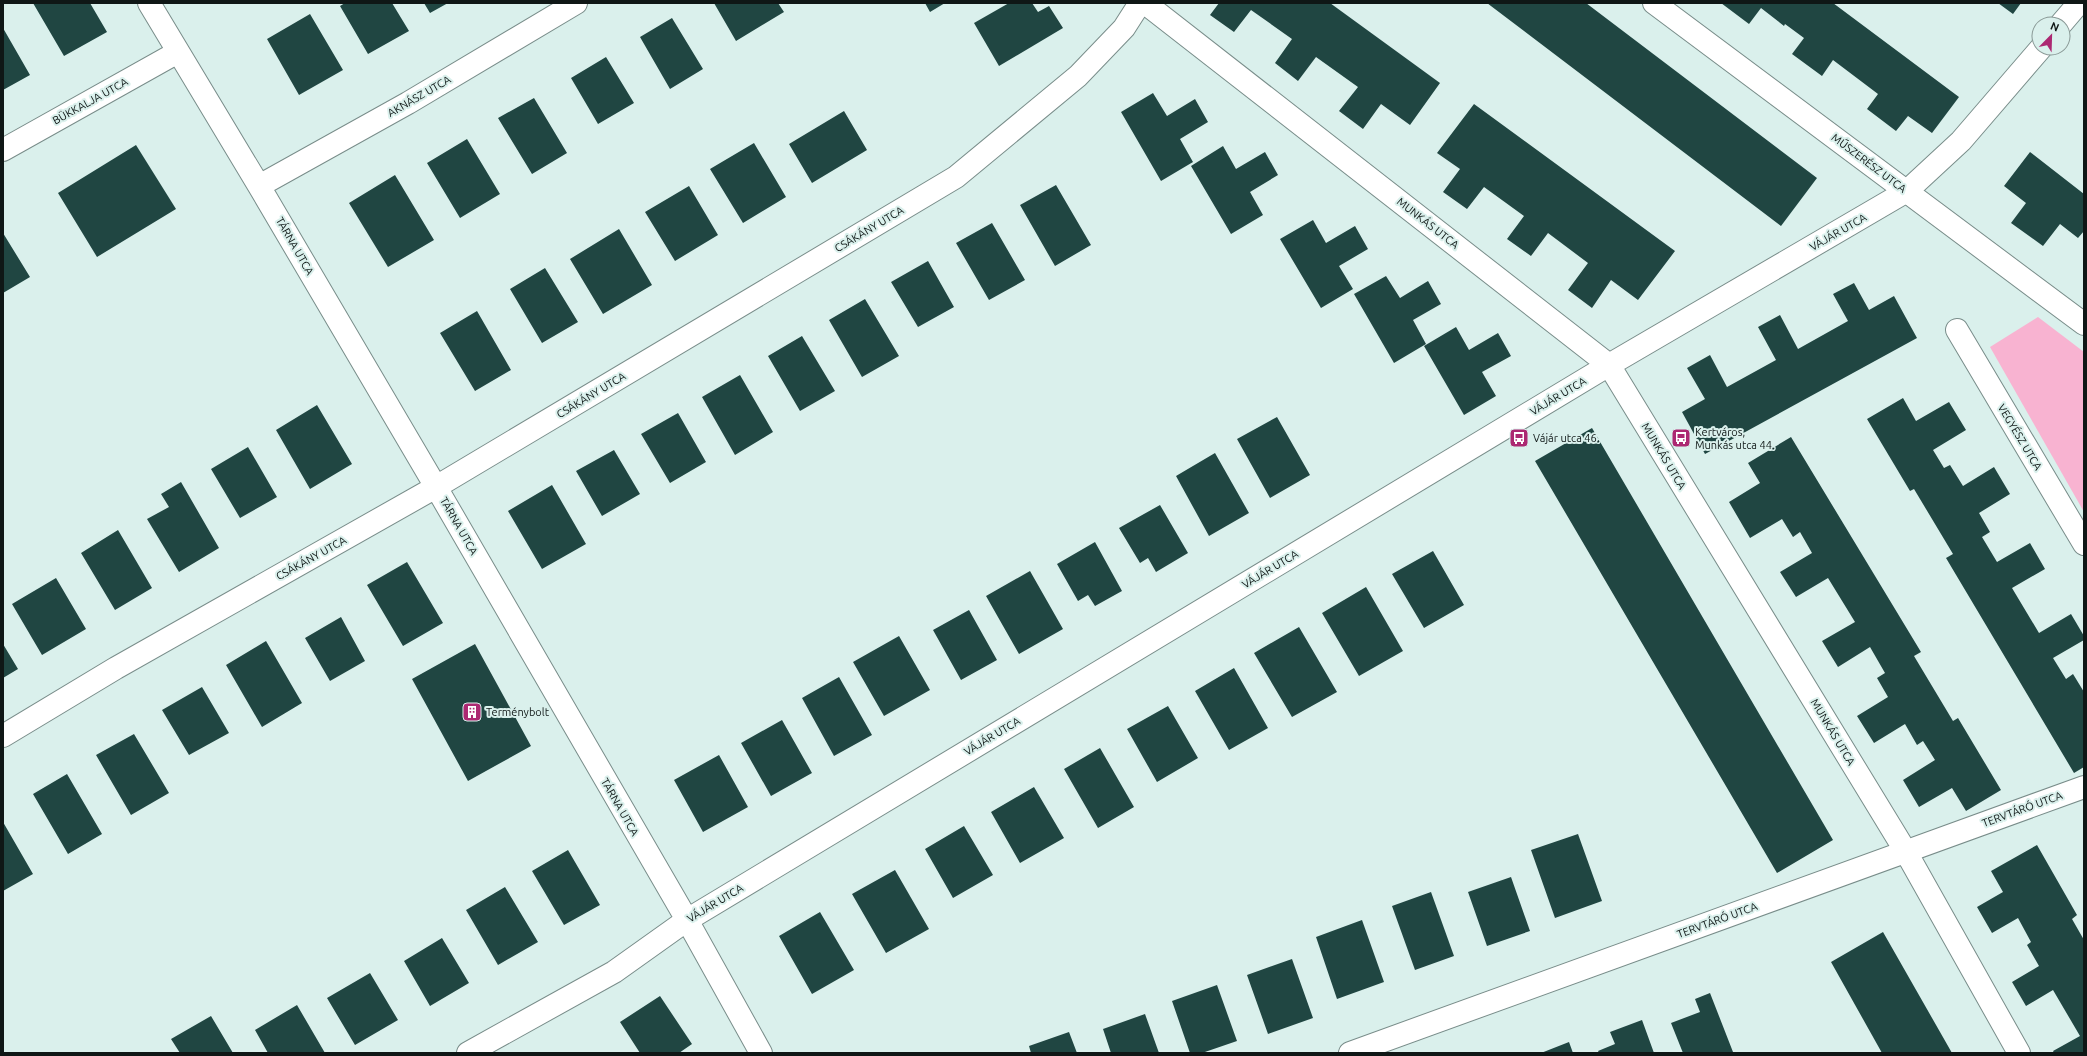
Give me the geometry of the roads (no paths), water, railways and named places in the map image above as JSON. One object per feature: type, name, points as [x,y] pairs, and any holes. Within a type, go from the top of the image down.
[{"type":"street","name":"TÁRNA UTCA","points":[[149,3],[259,186],[436,488],[687,920],[761,1053]]},
{"type":"street","name":"AKNÁSZ UTCA","points":[[259,186],[408,103],[576,3]]},
{"type":"street","name":"CSÁKÁNY UTCA","points":[[3,736],[116,668],[436,488],[956,177],[1078,76],[1124,28],[1140,3]]},
{"type":"street","name":"MUNKÁS UTCA","points":[[1145,3],[1609,365],[1906,852],[2019,1053]]},
{"type":"street","name":"MŰSZERÉSZ UTCA","points":[[1654,3],[2084,324]]},
{"type":"street","points":[[2068,16],[2079,3]]},
{"type":"street","name":"BÜKKALJA UTCA","points":[[3,150],[178,52]]},
{"type":"street","name":"VÁJÁR UTCA","points":[[468,1053],[614,972],[687,920],[1609,365],[1907,191],[1960,141],[2034,56]]},
{"type":"street","name":"VEGYÉSZ UTCA","points":[[1957,330],[2084,544]]},
{"type":"street","name":"TERVTÁRÓ UTCA","points":[[1350,1053],[2084,787]]},
{"type":"place","name":"Vájár utca 46.","points":[[1519,438]]},
{"type":"place","name":"Kertváros, Munkás utca 44.","points":[[1681,438]]},
{"type":"place","name":"Terménybolt","points":[[472,712]]}]
